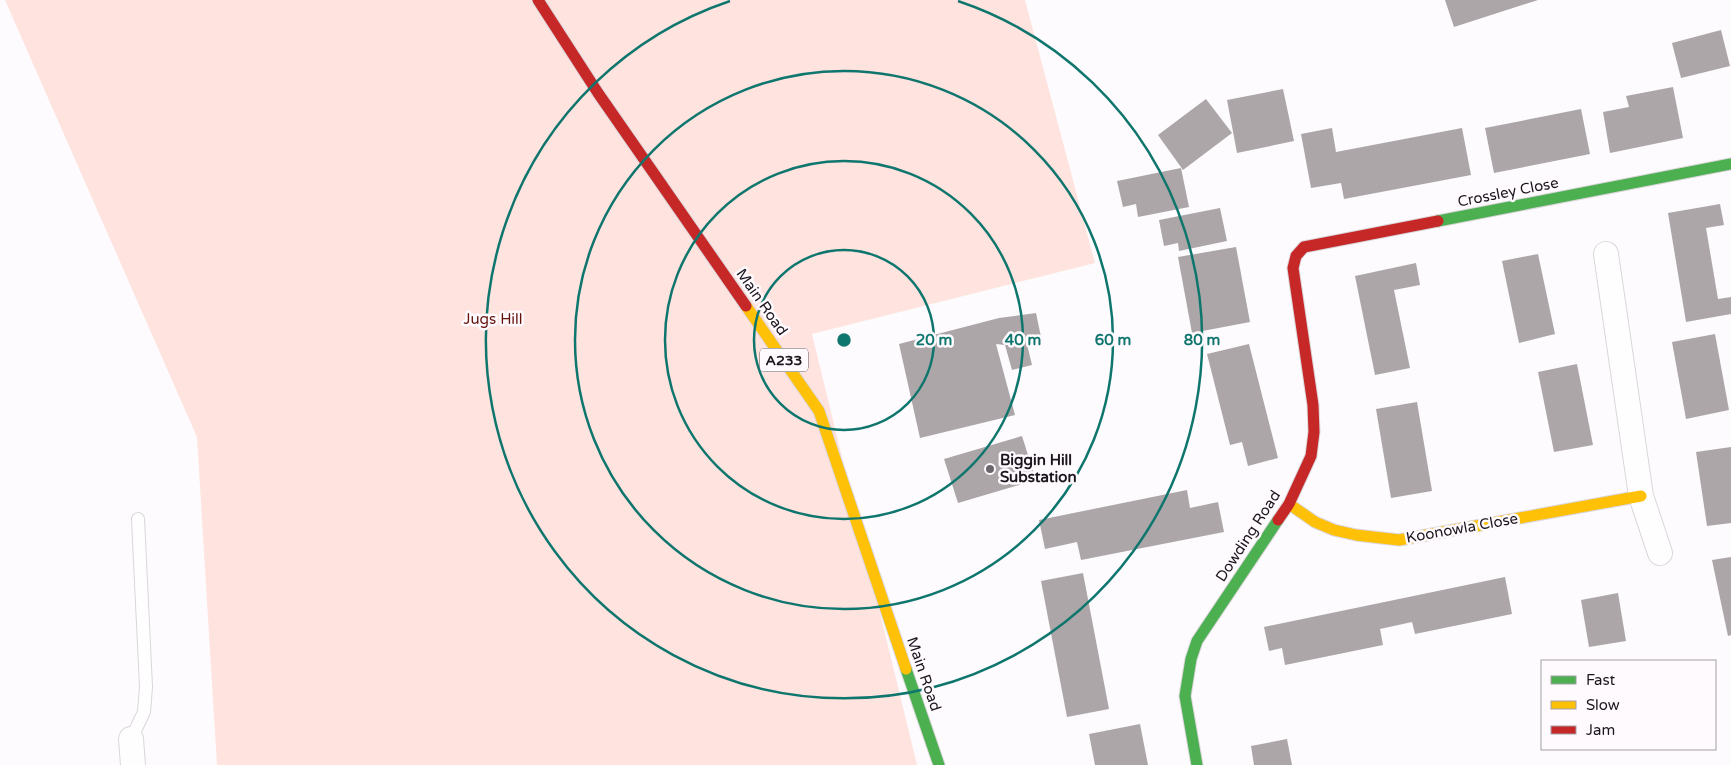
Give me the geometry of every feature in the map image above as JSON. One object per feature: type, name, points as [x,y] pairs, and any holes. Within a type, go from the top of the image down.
[{"type":"street","name":"Main Road","points":[[538,0],[598,93],[820,411],[939,765]]},
{"type":"street","name":"Crossley Close","points":[[1295,256],[1304,247],[1731,164]]},
{"type":"street","points":[[1606,254],[1641,496],[1660,553]]},
{"type":"street","name":"Dowding Road","points":[[1197,765],[1185,696],[1191,660],[1198,640],[1289,504],[1311,456],[1314,432],[1313,405],[1294,268],[1295,256]]},
{"type":"street","name":"Koonowla Close","points":[[1289,504],[1316,522],[1338,530],[1370,537],[1399,540],[1641,496]]},
{"type":"street","points":[[132,738],[133,765]]},
{"type":"lane","points":[[132,738],[144,712],[146,687],[138,520]]},
{"type":"green space","name":"Jugs Hill","points":[[5,0],[1025,0],[1095,263],[812,334],[917,765],[217,765],[197,437]]},
{"type":"building","points":[[1445,0],[1538,0],[1454,27]]},
{"type":"building","points":[[1721,30],[1730,66],[1681,78],[1672,43]]},
{"type":"building","points":[[1673,87],[1683,138],[1610,153],[1603,112],[1629,107],[1626,96]]},
{"type":"building","points":[[1283,89],[1294,141],[1237,153],[1227,100]]},
{"type":"building","points":[[1206,99],[1232,133],[1183,170],[1158,135]]},
{"type":"building","points":[[1581,109],[1590,154],[1494,173],[1485,128]]},
{"type":"building","points":[[1332,128],[1336,152],[1462,128],[1471,175],[1344,199],[1341,183],[1311,188],[1301,134]]},
{"type":"building","points":[[1181,168],[1189,207],[1138,217],[1136,204],[1123,207],[1117,181]]},
{"type":"building","points":[[1720,204],[1724,225],[1706,228],[1718,299],[1731,297],[1731,314],[1686,322],[1668,213]]},
{"type":"building","points":[[1220,208],[1227,241],[1179,251],[1178,243],[1164,246],[1159,220]]},
{"type":"building","points":[[1236,247],[1250,322],[1192,333],[1178,257]]},
{"type":"building","points":[[1538,254],[1555,334],[1519,343],[1502,261]]},
{"type":"building","points":[[1416,263],[1420,285],[1394,290],[1410,368],[1375,375],[1355,276]]},
{"type":"building","points":[[1036,313],[1041,337],[1026,340],[1032,365],[1012,370],[1005,345],[996,344],[1015,415],[920,438],[899,344],[999,318]]},
{"type":"building","points":[[1715,334],[1729,410],[1686,419],[1672,342]]},
{"type":"building","points":[[1249,344],[1278,458],[1248,466],[1242,442],[1230,445],[1207,354]]},
{"type":"building","points":[[1577,364],[1593,445],[1554,452],[1538,372]]},
{"type":"building","points":[[1417,402],[1432,491],[1391,498],[1376,409]]},
{"type":"building","name":"Biggin Hill Substation","points":[[1022,436],[1036,480],[958,503],[944,459]]},
{"type":"building","points":[[1731,447],[1731,523],[1707,526],[1696,452]]},
{"type":"building","points":[[1187,490],[1190,508],[1218,502],[1224,532],[1081,560],[1077,542],[1045,549],[1039,520]]},
{"type":"building","points":[[1731,557],[1731,635],[1728,636],[1712,560]]},
{"type":"building","points":[[1083,573],[1109,709],[1067,717],[1041,581]]},
{"type":"building","points":[[1505,577],[1512,614],[1415,634],[1412,622],[1380,629],[1383,645],[1285,665],[1282,648],[1269,651],[1264,627]]},
{"type":"building","points":[[1618,593],[1626,641],[1589,647],[1581,600]]},
{"type":"building","points":[[1140,724],[1148,765],[1095,765],[1089,734]]},
{"type":"building","points":[[1287,739],[1292,765],[1254,765],[1251,746]]},
{"type":"traffic: fast","points":[[1438,221],[1731,164]]},
{"type":"traffic: fast","points":[[1197,765],[1185,696],[1191,659],[1197,641],[1278,520]]},
{"type":"traffic: fast","points":[[906,669],[939,765]]},
{"type":"traffic: slow","points":[[746,306],[819,411],[906,669]]},
{"type":"traffic: slow","points":[[1289,504],[1315,522],[1334,530],[1356,535],[1399,540],[1641,496]]},
{"type":"traffic: jam","points":[[538,0],[598,93],[746,306]]},
{"type":"traffic: jam","points":[[1278,520],[1289,504],[1311,456],[1314,432],[1313,405],[1293,268],[1296,256],[1304,247],[1438,221]]},
{"type":"place","name":"Biggin Hill Substation","points":[[990,469]]}]
